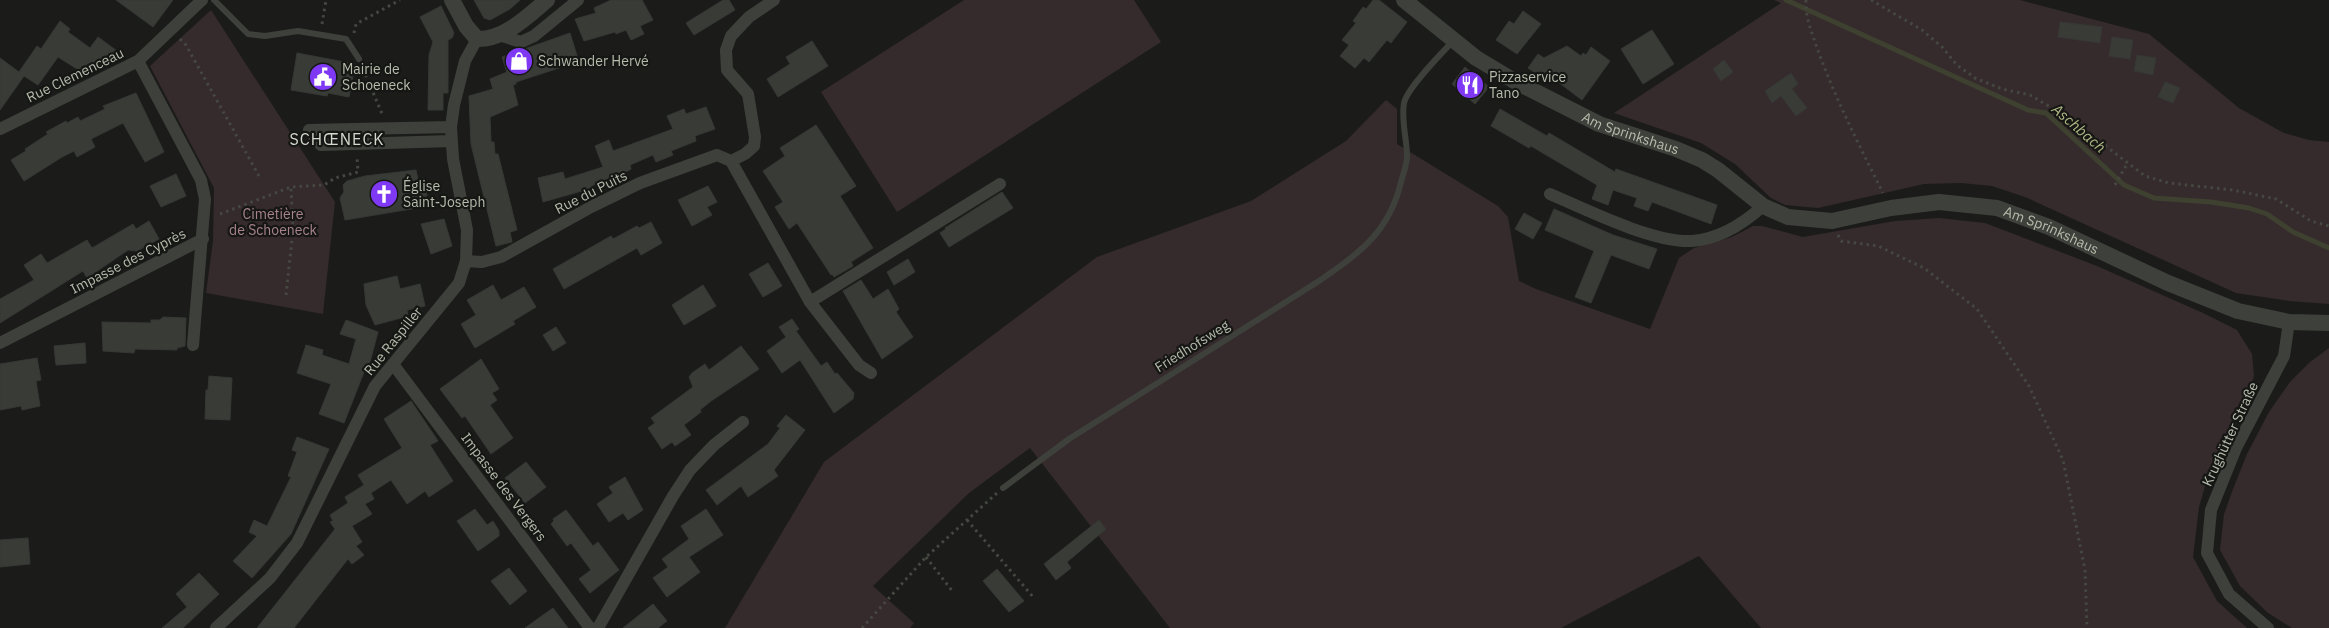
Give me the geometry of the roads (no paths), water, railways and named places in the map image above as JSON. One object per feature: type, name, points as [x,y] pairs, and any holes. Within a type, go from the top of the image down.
[{"type":"street","name":"Rue Clemenceau","points":[[0,129],[138,61],[202,0]]},
{"type":"street","points":[[452,0],[466,26],[477,39],[489,39],[499,35],[523,20],[547,0]]},
{"type":"street","points":[[499,35],[521,42],[528,39],[578,0]]},
{"type":"street","points":[[774,0],[749,17],[731,36],[726,50],[727,70],[748,94],[756,137],[754,146],[745,154],[731,161],[810,302],[859,365],[872,373]]},
{"type":"street","name":"Am Sprinkshaus","points":[[1404,0],[1476,58],[1559,105],[1599,124],[1702,160],[1718,170],[1763,206],[1788,217],[1802,220],[1832,221],[1891,208],[1939,202],[1997,208],[2049,228],[2230,308],[2289,322],[2329,323]]},
{"type":"street","name":"Rue Raspiller","points":[[216,628],[270,578],[297,543],[375,386],[459,283],[466,261],[466,230],[457,183],[451,127],[454,105],[465,61],[477,39]]},
{"type":"street","name":"Impasse des Cyprès","points":[[0,343],[203,239],[206,199],[201,180],[138,61]]},
{"type":"street","points":[[451,127],[309,130],[321,145],[451,141]]},
{"type":"street","name":"Rue du Puits","points":[[466,261],[482,262],[501,257],[590,207],[640,183],[717,155],[731,161]]},
{"type":"street","points":[[810,302],[1000,184]]},
{"type":"street","points":[[1550,194],[1620,224],[1674,240],[1694,241],[1717,235],[1735,228],[1763,206]]},
{"type":"street","points":[[193,345],[203,239]]},
{"type":"street","name":"Krughütter Straße","points":[[2268,628],[2229,594],[2206,553],[2211,510],[2236,448],[2284,356],[2289,322]]},
{"type":"street","name":"Impasse des Vergers","points":[[394,364],[590,628]]},
{"type":"street","points":[[598,628],[673,496],[690,470],[742,422]]},
{"type":"lane","points":[[214,0],[248,34],[265,36],[298,31],[346,39],[359,59]]},
{"type":"lane","name":"Friedhofsweg","points":[[1003,488],[1069,439],[1319,281],[1367,244],[1382,228],[1397,202],[1407,158],[1404,103],[1414,86],[1453,41]]},
{"type":"waterway","name":"Aschbach","points":[[1786,0],[2028,110],[2046,113],[2124,185],[2154,198],[2211,202],[2249,208],[2267,214],[2293,232],[2329,248]]},
{"type":"place","name":"Schwander Hervé","points":[[519,61]]},
{"type":"place","name":"Mairie de Schoeneck","points":[[323,77]]},
{"type":"place","name":"Pizzaservice Tano","points":[[1470,85]]},
{"type":"place","name":"Église Saint-Joseph","points":[[384,194]]},
{"type":"district","name":"SCHŒNECK","points":[[337,139]]},
{"type":"park label","name":"Cimetière de Schoeneck","points":[[273,222]]}]
